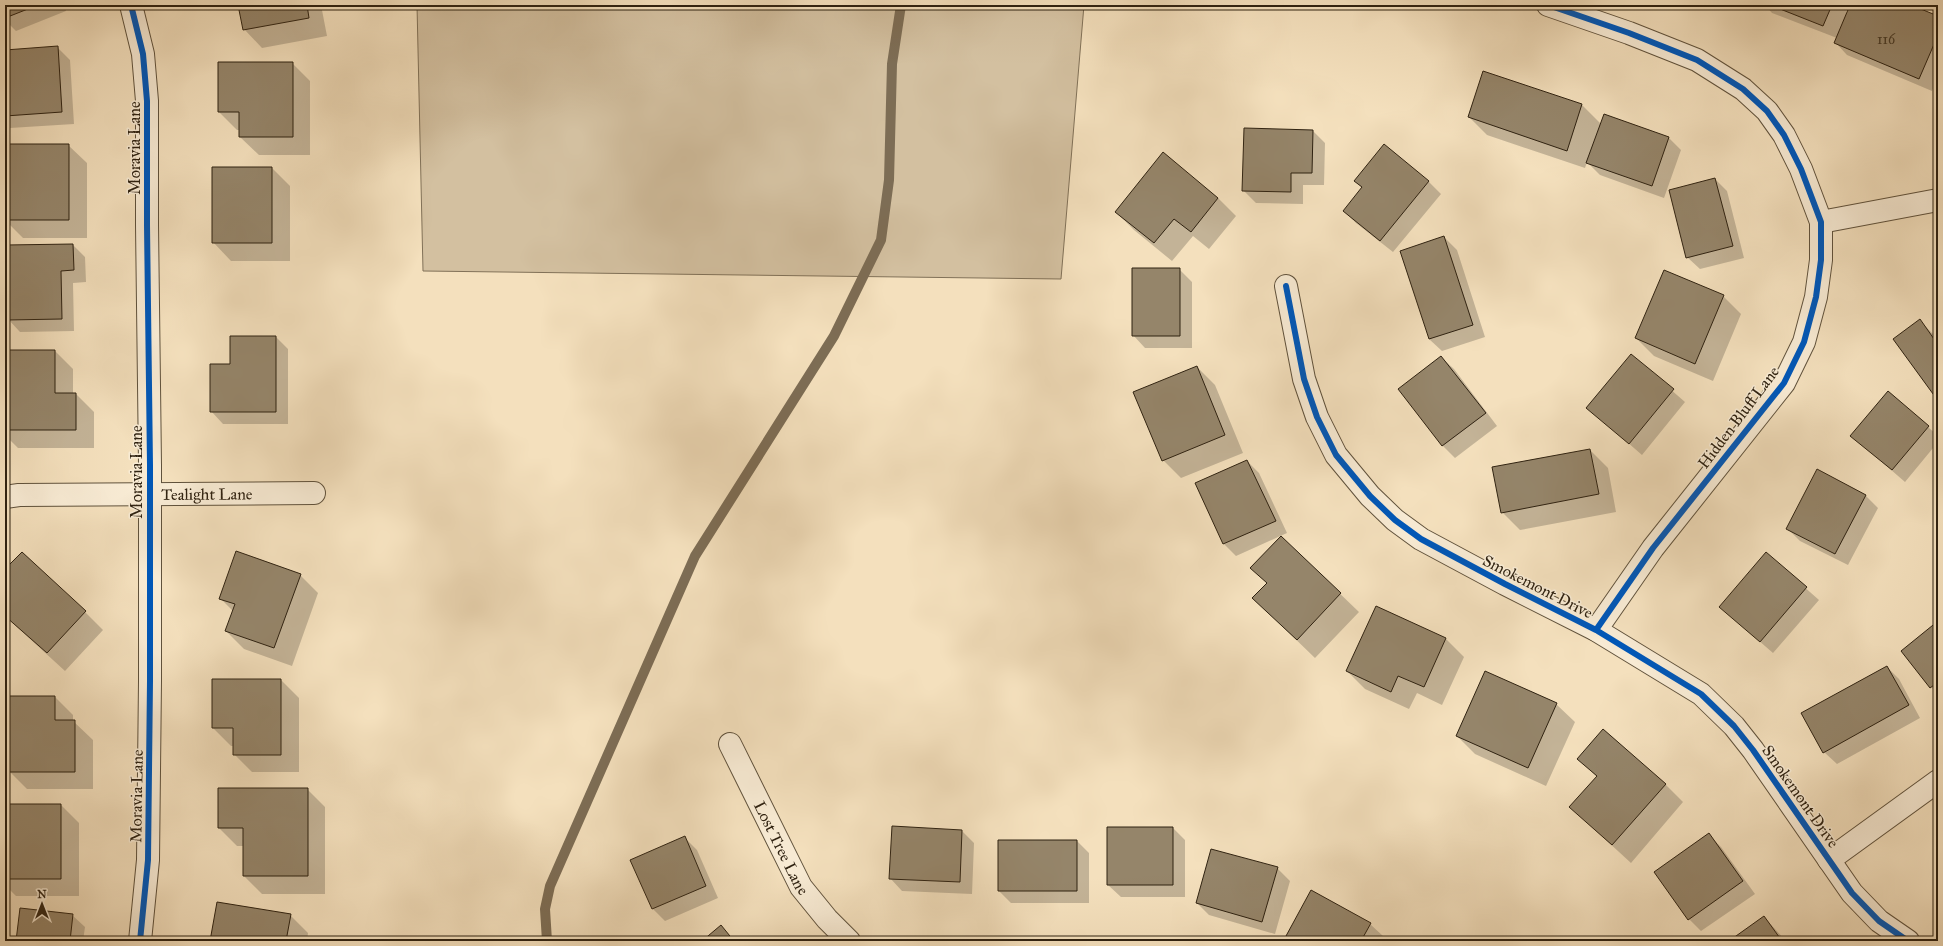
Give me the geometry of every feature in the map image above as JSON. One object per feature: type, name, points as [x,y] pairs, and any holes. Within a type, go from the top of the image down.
[{"type":"street","name":"Moravia Lane","points":[[131,5],[143,54],[148,101],[147,226],[150,681],[148,860],[140,941]]},
{"type":"street","name":"Hidden Bluff Lane","points":[[1548,5],[1629,33],[1697,60],[1743,89],[1767,111],[1784,135],[1801,169],[1821,222],[1821,260],[1816,297],[1804,342],[1784,383],[1653,548],[1596,630]]},
{"type":"street","points":[[1821,222],[1938,200]]},
{"type":"street","name":"Smokemont Drive","points":[[1286,286],[1304,379],[1317,417],[1336,455],[1370,496],[1396,520],[1421,539],[1596,630],[1701,694],[1734,726],[1753,750],[1852,893],[1879,921],[1908,941]]},
{"type":"street","name":"Tealight Lane","points":[[5,497],[19,495],[314,493]]},
{"type":"street","name":"Lost Tree Lane","points":[[730,744],[801,887],[827,919],[849,941]]},
{"type":"street","points":[[1829,860],[1938,781]]},
{"type":"shaded area","points":[[417,5],[1084,5],[1061,279],[423,271]]},
{"type":"building","points":[[5,5],[38,5],[5,18]]},
{"type":"building","points":[[238,5],[307,5],[309,18],[243,30]]},
{"type":"building","points":[[1770,5],[1832,5],[1823,26]]},
{"type":"building","points":[[1850,5],[1911,5],[1938,16],[1938,35],[1919,79],[1834,43]]},
{"type":"building","points":[[58,46],[62,112],[5,116],[5,50]]},
{"type":"building","points":[[218,62],[293,62],[293,137],[239,137],[239,112],[218,112]]},
{"type":"building","points":[[1483,71],[1582,104],[1567,151],[1468,117]]},
{"type":"building","points":[[1604,114],[1669,137],[1652,186],[1586,163]]},
{"type":"building","points":[[1244,128],[1313,130],[1312,173],[1291,173],[1291,192],[1242,191]]},
{"type":"building","points":[[5,144],[69,144],[69,220],[5,220]]},
{"type":"building","points":[[1384,144],[1429,181],[1380,241],[1343,211],[1362,187],[1354,181]]},
{"type":"building","points":[[1163,152],[1218,198],[1191,232],[1174,219],[1154,243],[1115,212]]},
{"type":"building","points":[[212,167],[272,167],[272,243],[212,243]]},
{"type":"building","points":[[1715,178],[1733,246],[1686,258],[1669,190]]},
{"type":"building","points":[[1444,236],[1473,325],[1429,339],[1400,251]]},
{"type":"building","points":[[73,244],[74,270],[61,271],[62,319],[7,320],[6,245]]},
{"type":"building","points":[[1132,268],[1180,268],[1180,336],[1132,336]]},
{"type":"building","points":[[1664,270],[1724,295],[1695,364],[1635,338]]},
{"type":"building","points":[[1920,319],[1934,339],[1938,336],[1938,397],[1936,398],[1893,339]]},
{"type":"building","points":[[230,336],[276,336],[276,412],[210,412],[210,364],[230,364]]},
{"type":"building","points":[[5,350],[55,350],[55,393],[76,393],[76,430],[5,430]]},
{"type":"building","points":[[1631,354],[1674,389],[1629,444],[1586,408]]},
{"type":"building","points":[[1441,356],[1486,413],[1442,446],[1398,389]]},
{"type":"building","points":[[1197,366],[1225,435],[1162,461],[1133,392]]},
{"type":"building","points":[[1888,391],[1929,426],[1892,470],[1850,436]]},
{"type":"building","points":[[1590,449],[1599,494],[1501,513],[1492,467]]},
{"type":"building","points":[[1247,460],[1276,521],[1223,544],[1195,483]]},
{"type":"building","points":[[1817,469],[1866,495],[1835,554],[1786,529]]},
{"type":"building","points":[[1281,536],[1341,593],[1297,640],[1252,598],[1267,583],[1250,568]]},
{"type":"building","points":[[236,551],[301,574],[274,648],[225,631],[235,604],[219,599]]},
{"type":"building","points":[[22,552],[86,611],[47,653],[5,616],[5,569]]},
{"type":"building","points":[[1766,552],[1807,587],[1760,642],[1719,607]]},
{"type":"building","points":[[1376,606],[1446,638],[1424,687],[1398,676],[1391,692],[1346,671]]},
{"type":"building","points":[[1938,621],[1938,682],[1930,688],[1901,651]]},
{"type":"building","points":[[1887,666],[1909,705],[1823,753],[1801,713]]},
{"type":"building","points":[[1485,671],[1557,703],[1528,768],[1456,736]]},
{"type":"building","points":[[212,679],[281,679],[281,755],[233,755],[233,728],[212,728]]},
{"type":"building","points":[[8,696],[55,696],[55,720],[75,720],[75,772],[8,772]]},
{"type":"building","points":[[1603,729],[1666,784],[1612,845],[1569,807],[1597,776],[1577,759]]},
{"type":"building","points":[[218,788],[308,788],[308,876],[243,876],[243,828],[218,828]]},
{"type":"building","points":[[5,804],[61,804],[61,879],[5,879]]},
{"type":"building","points":[[892,826],[962,830],[960,882],[889,879]]},
{"type":"building","points":[[1107,827],[1173,827],[1173,885],[1107,885]]},
{"type":"building","points":[[1709,833],[1743,881],[1688,920],[1654,872]]},
{"type":"building","points":[[685,836],[706,886],[652,909],[630,860]]},
{"type":"building","points":[[998,840],[1077,840],[1077,891],[998,891]]},
{"type":"building","points":[[1211,849],[1278,867],[1262,922],[1196,903]]},
{"type":"building","points":[[1311,890],[1371,923],[1361,941],[1295,941],[1286,936]]},
{"type":"building","points":[[217,902],[291,914],[286,941],[210,941]]},
{"type":"building","points":[[20,908],[73,914],[70,941],[16,941]]},
{"type":"building","points":[[1764,916],[1782,941],[1729,941]]},
{"type":"building","points":[[721,925],[734,941],[702,941]]},
{"type":"waterway","points":[[547,941],[545,909],[550,886],[695,556],[834,336],[881,240],[889,180],[892,64],[901,5]]},
{"type":"cycle path","points":[[131,5],[143,54],[147,101],[150,681],[148,860],[140,941]]},
{"type":"cycle path","points":[[1548,5],[1629,33],[1697,60],[1743,89],[1767,111],[1784,135],[1801,169],[1821,222],[1821,260],[1816,297],[1804,342],[1784,383],[1653,548],[1596,630]]},
{"type":"cycle path","points":[[1286,286],[1304,379],[1317,417],[1336,455],[1370,496],[1395,520],[1421,539],[1596,630],[1701,694],[1734,726],[1753,750],[1852,893],[1879,921],[1908,941]]}]
